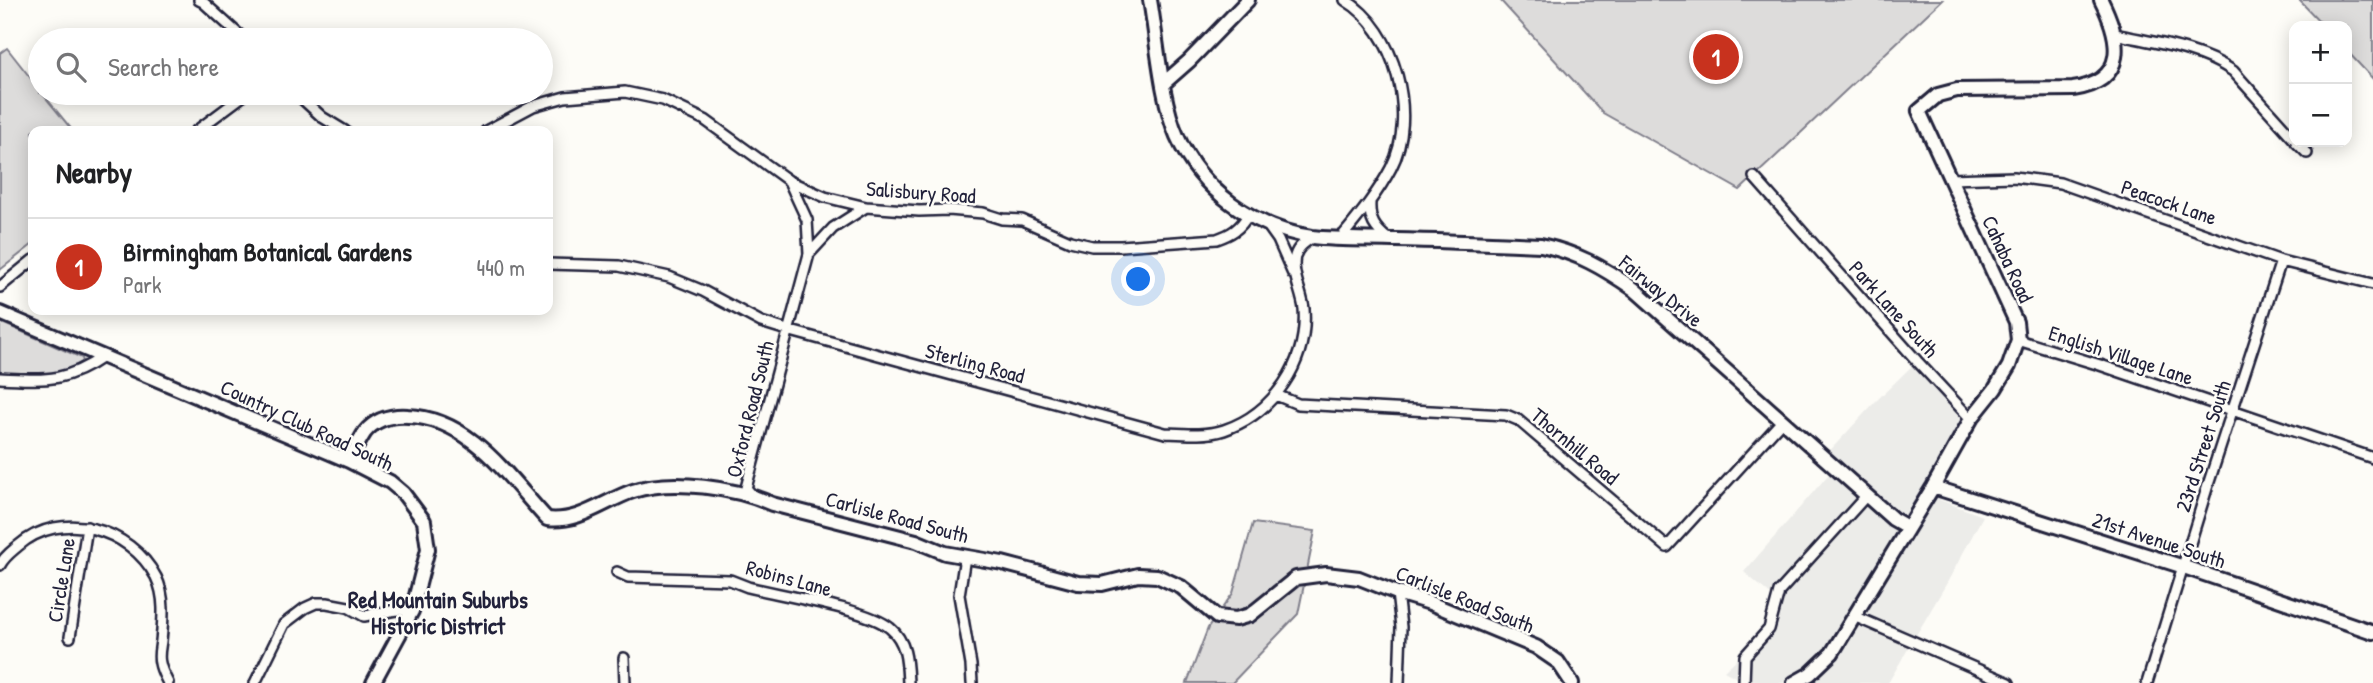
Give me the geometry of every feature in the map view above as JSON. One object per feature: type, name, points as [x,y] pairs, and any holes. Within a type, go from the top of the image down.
[{"type":"street","points":[[199,0],[231,28]]},
{"type":"street","name":"Fairway Drive","points":[[1150,0],[1164,83],[1177,135],[1207,182],[1227,201],[1268,226],[1313,237],[1541,245],[1566,250],[1587,259],[1634,289],[1781,422],[1893,519],[1907,527]]},
{"type":"street","points":[[1164,83],[1248,0]]},
{"type":"street","points":[[1341,238],[1370,202],[1392,167],[1399,146],[1402,123],[1395,63],[1382,38],[1365,16],[1345,0]]},
{"type":"street","name":"Cahaba Road","points":[[2018,340],[2016,322],[1919,111],[1938,94],[1957,90],[2073,89],[2091,86],[2105,77],[2114,64],[2117,49],[2115,34],[2101,0]]},
{"type":"street","points":[[2115,34],[2199,54],[2222,63],[2233,71],[2289,134]]},
{"type":"street","name":"Salisbury Road","points":[[553,100],[625,92],[663,100],[705,120],[789,181],[825,197],[866,208],[949,210],[1022,220],[1070,241],[1092,246],[1217,239],[1232,233],[1242,225],[1248,215]]},
{"type":"street","points":[[203,126],[231,105]]},
{"type":"street","points":[[309,105],[337,126]]},
{"type":"street","name":"Salisbury Road","points":[[495,126],[537,105]]},
{"type":"street","points":[[2301,147],[2307,153]]},
{"type":"street","name":"Park Lane South","points":[[1754,177],[1970,419]]},
{"type":"street","name":"Peacock Lane","points":[[1950,179],[2014,177],[2060,183],[2281,261],[2373,284]]},
{"type":"street","points":[[787,330],[810,254],[807,220],[789,181]]},
{"type":"street","points":[[1370,202],[1369,214],[1373,224],[1388,239]]},
{"type":"street","points":[[810,254],[833,228],[866,208]]},
{"type":"street","name":"Sterling Road","points":[[553,264],[619,266],[669,277],[703,291],[761,322],[787,330],[1165,433],[1195,435],[1223,430],[1251,417],[1276,395],[1297,360],[1303,334],[1304,307],[1298,285],[1278,240],[1268,226]]},
{"type":"street","name":"Sterling Road","points":[[1298,285],[1295,257],[1304,243],[1313,237]]},
{"type":"street","name":"23rd Street South","points":[[2147,683],[2281,261]]},
{"type":"street","points":[[0,287],[28,264]]},
{"type":"street","name":"Country Club Road South","points":[[0,313],[349,461],[390,482],[403,494],[424,521],[428,550],[412,611],[373,683]]},
{"type":"street","name":"Oxford Road South","points":[[751,495],[746,488],[787,330]]},
{"type":"street","points":[[1798,683],[1832,653],[1933,487],[1970,419],[2002,377],[2016,350],[2018,340]]},
{"type":"street","name":"English Village Lane","points":[[2018,340],[2100,365],[2373,458]]},
{"type":"street","points":[[0,378],[62,378],[82,370],[104,356]]},
{"type":"street","name":"Thornhill Road","points":[[1276,395],[1298,404],[1506,415],[1518,420],[1667,547],[1781,422]]},
{"type":"street","name":"Carlisle Road South","points":[[349,461],[365,432],[376,423],[392,415],[413,416],[448,424],[480,446],[547,519],[575,517],[635,490],[676,484],[751,495],[772,504],[916,541],[944,554],[1002,563],[1078,583],[1102,584],[1138,575],[1157,576],[1181,587],[1217,617],[1236,619],[1250,615],[1296,578],[1326,574],[1359,578],[1430,603],[1536,647],[1558,662],[1570,681]]},
{"type":"street","name":"21st Avenue South","points":[[1933,487],[2184,567],[2373,632]]},
{"type":"street","points":[[1744,683],[1745,656],[1769,629],[1779,592],[1866,496]]},
{"type":"street","points":[[0,565],[3,559],[26,539],[47,529],[87,527],[109,532],[127,542],[157,579],[163,611],[159,661],[168,683]]},
{"type":"street","name":"Circle Lane","points":[[70,638],[87,527]]},
{"type":"street","points":[[965,557],[959,595],[972,683]]},
{"type":"street","name":"Robins Lane","points":[[617,572],[628,577],[730,580],[748,587],[869,616],[890,628],[902,644],[907,660],[908,683]]},
{"type":"street","points":[[1397,593],[1401,627],[1399,683]]},
{"type":"street","points":[[255,683],[284,624],[305,608],[316,603],[327,603],[348,607],[364,615],[396,610],[412,611]]},
{"type":"street","points":[[1854,616],[2009,683]]},
{"type":"street","points":[[624,658],[625,683]]},
{"type":"shaded area","points":[[1500,0],[1942,0],[1740,190],[1603,113]]},
{"type":"shaded area","points":[[2299,0],[2373,0],[2373,79],[2352,56],[2352,21],[2319,21]]},
{"type":"shaded area","points":[[7,48],[28,75],[28,105],[52,105],[69,126],[28,126],[28,248],[0,270],[0,53]]},
{"type":"shaded area","points":[[0,322],[82,358],[83,362],[67,373],[56,375],[0,375]]},
{"type":"shaded area","points":[[1917,361],[1971,419],[1933,487],[1940,500],[1983,516],[1888,683],[1746,683],[1724,671],[1768,626],[1773,597],[1744,572],[1835,467],[1824,457]]},
{"type":"shaded area","points":[[1253,523],[1315,531],[1298,614],[1232,683],[1187,683],[1208,628],[1233,593]]},
{"type":"place","name":"Birmingham Botanical Gardens","points":[[1716,57]]},
{"type":"district","name":"Red Mountain Suburbs Historic District","points":[[438,612]]}]
